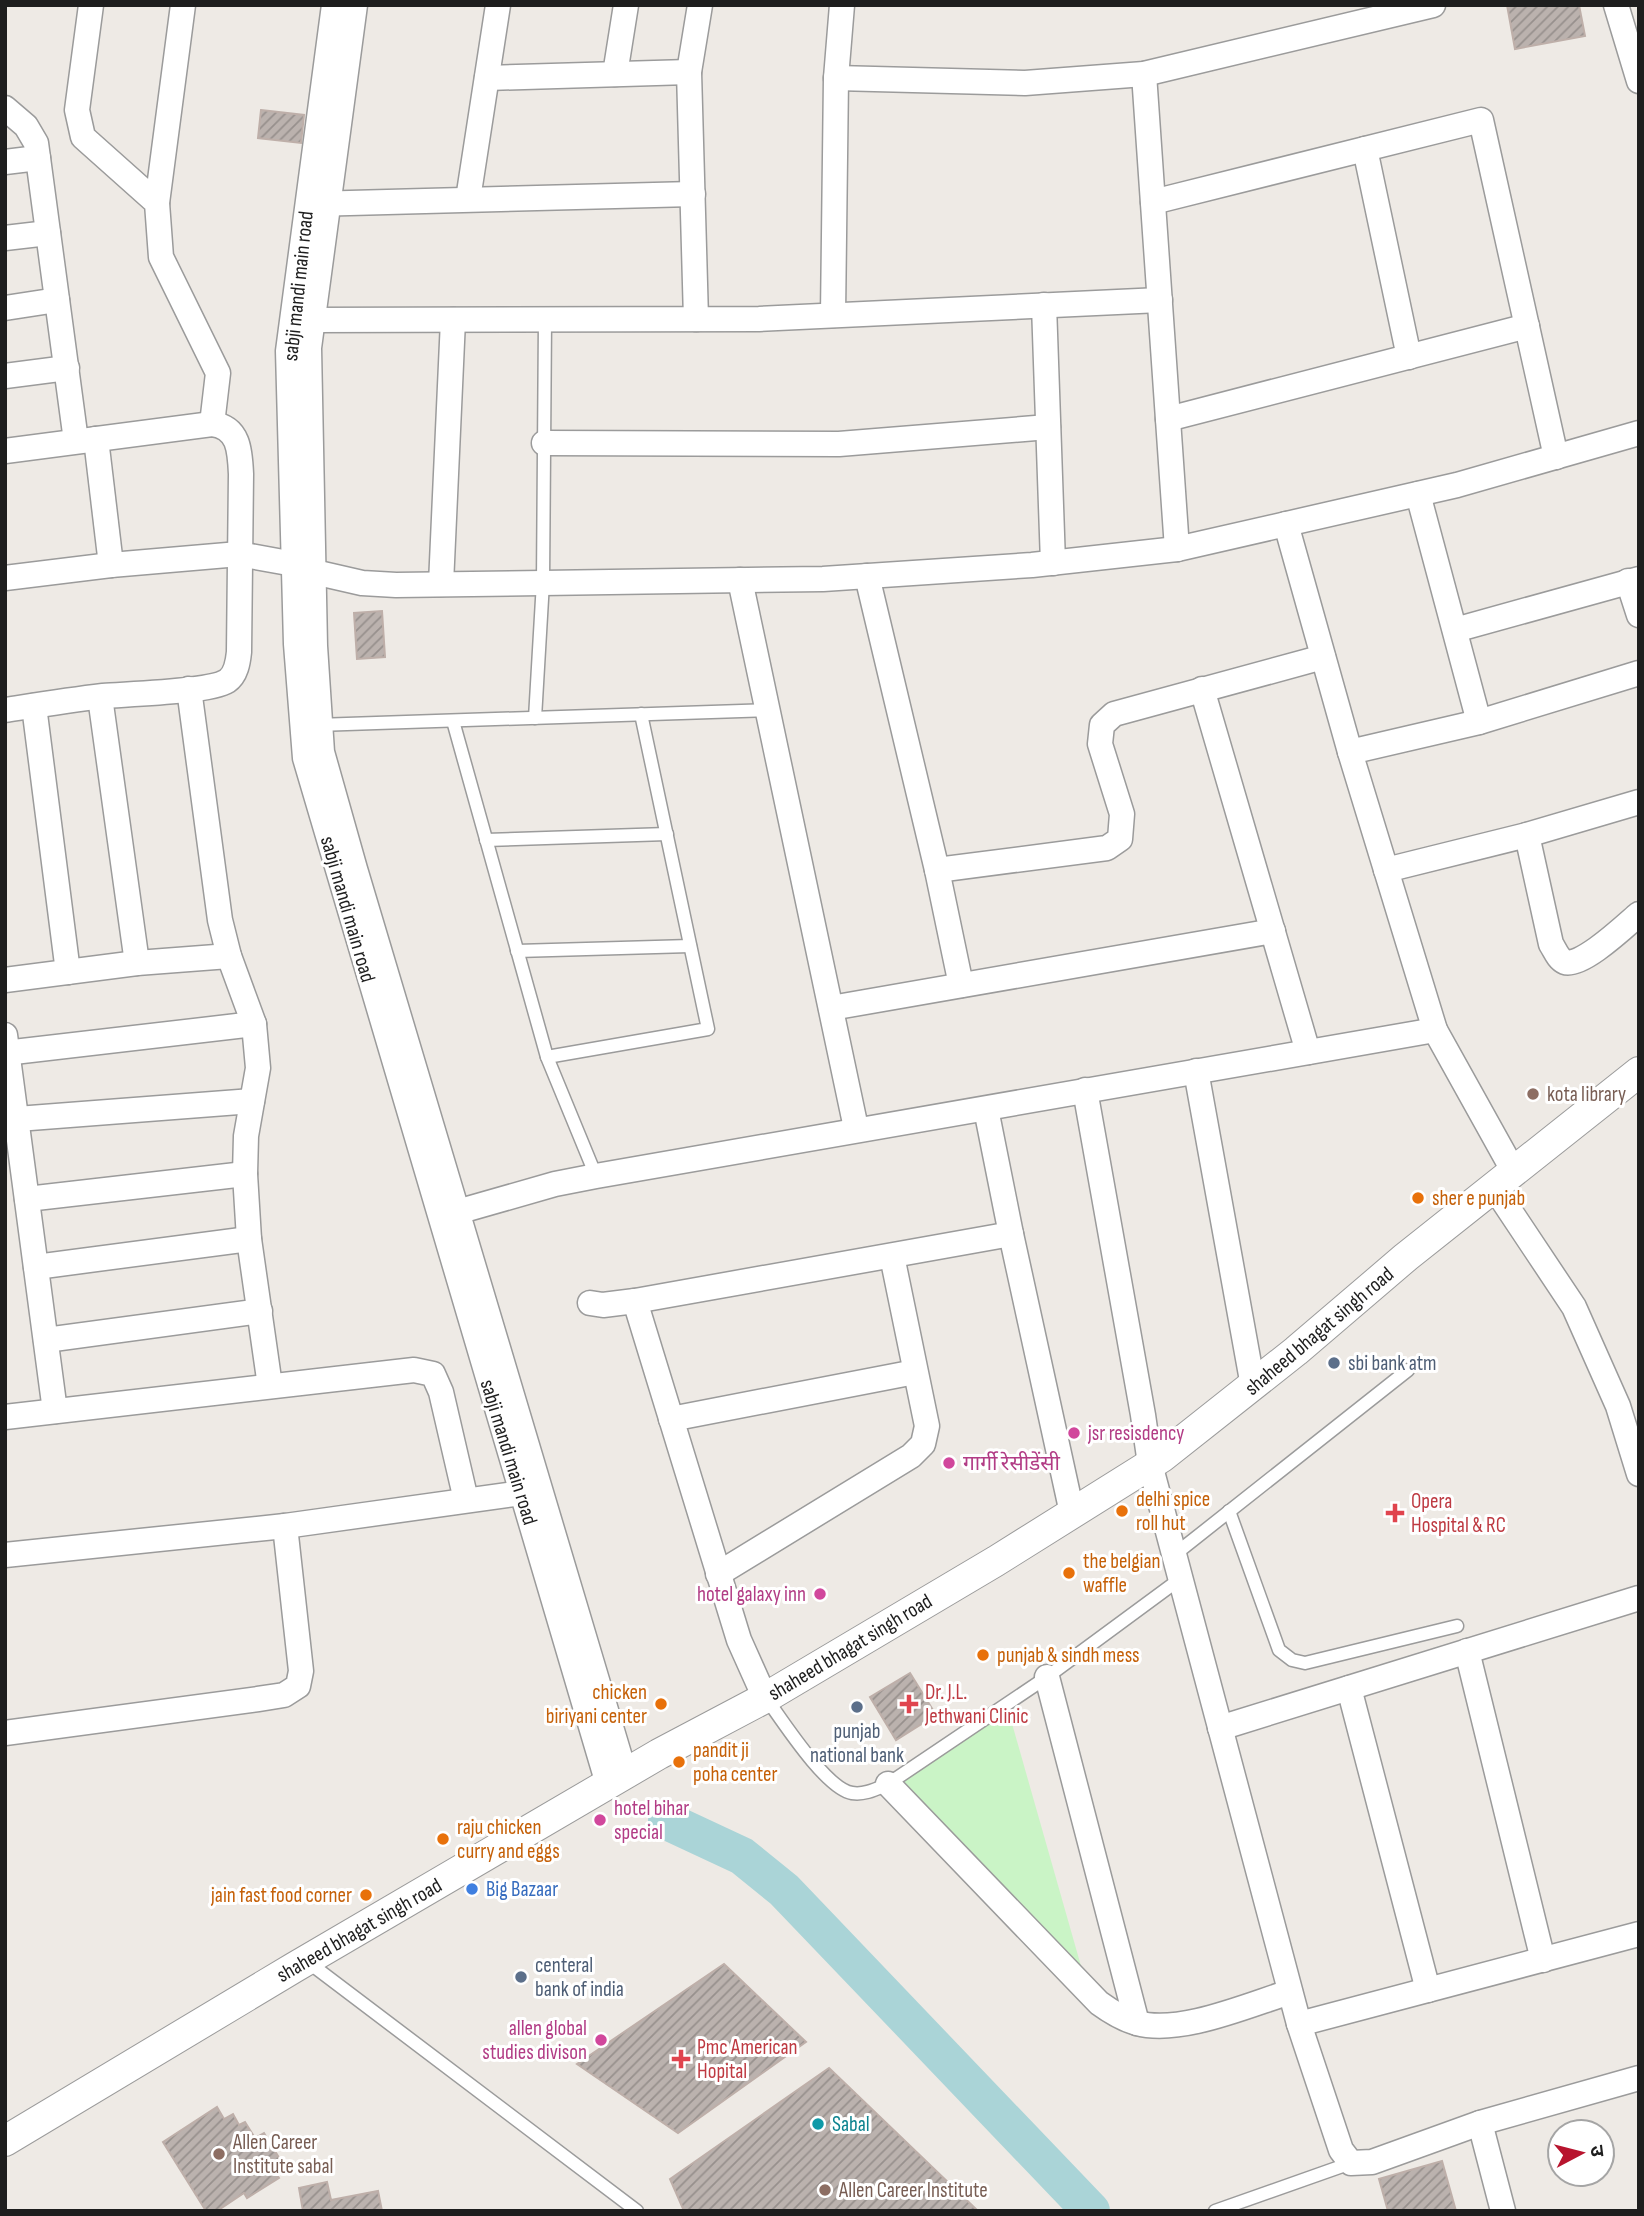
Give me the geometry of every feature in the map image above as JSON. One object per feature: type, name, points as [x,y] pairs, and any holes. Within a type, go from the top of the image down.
[{"type":"street","points":[[91,5],[77,110],[83,137],[157,203]]},
{"type":"street","points":[[183,5],[157,203],[161,257],[218,373],[212,424]]},
{"type":"street","name":"sabji mandi main road","points":[[334,5],[318,203],[302,319],[288,351],[304,568],[312,726],[304,758],[448,1215],[616,1779]]},
{"type":"street","points":[[355,5],[318,203],[693,194]]},
{"type":"street","points":[[468,199],[498,5]]},
{"type":"street","points":[[615,74],[626,5]]},
{"type":"street","points":[[696,319],[689,72],[700,5]]},
{"type":"street","points":[[833,315],[836,78],[842,5]]},
{"type":"street","points":[[836,78],[1025,83],[1144,75],[1403,9],[1433,5]]},
{"type":"street","points":[[1616,5],[1639,81]]},
{"type":"street","points":[[486,78],[689,72]]},
{"type":"street","points":[[1144,75],[1177,549]]},
{"type":"street","points":[[5,108],[26,127],[36,143],[66,368],[86,440],[111,565]]},
{"type":"street","points":[[1153,202],[1481,120],[1556,457]]},
{"type":"street","points":[[1365,149],[1409,357]]},
{"type":"street","points":[[5,162],[38,158]]},
{"type":"street","points":[[5,238],[48,233]]},
{"type":"street","points":[[5,308],[57,300]]},
{"type":"street","points":[[302,319],[696,319],[1160,300]]},
{"type":"street","points":[[1044,305],[1053,563]]},
{"type":"street","points":[[441,584],[453,320]]},
{"type":"street","points":[[1168,419],[1527,327]]},
{"type":"street","points":[[5,376],[66,368]]},
{"type":"street","points":[[5,451],[212,424],[223,425],[233,434],[240,456],[239,652],[237,667],[229,680],[189,689],[100,697],[5,710]]},
{"type":"street","points":[[544,443],[839,444],[1048,427]]},
{"type":"street","points":[[5,578],[111,565],[239,554],[362,583],[441,584],[867,576],[1053,563],[1177,549],[1457,485],[1639,433]]},
{"type":"street","points":[[1418,494],[1479,722]]},
{"type":"street","points":[[1286,524],[1350,752],[1435,1030],[1504,1180],[1574,1307],[1618,1406],[1639,1474]]},
{"type":"street","points":[[867,576],[937,870],[961,985]]},
{"type":"street","points":[[740,579],[856,1128]]},
{"type":"street","points":[[1455,630],[1633,580],[1639,615]]},
{"type":"street","points":[[937,870],[1107,848],[1120,839],[1122,814],[1100,744],[1102,725],[1114,714],[1323,657]]},
{"type":"street","points":[[1350,752],[1479,722],[1639,673]]},
{"type":"street","points":[[189,689],[220,920],[229,956],[254,1024],[258,1068],[246,1136],[246,1174],[250,1239],[270,1386]]},
{"type":"street","points":[[1202,689],[1308,1052]]},
{"type":"street","points":[[100,697],[137,963]]},
{"type":"street","points":[[34,706],[68,972]]},
{"type":"street","points":[[1386,870],[1527,835],[1639,802]]},
{"type":"street","points":[[1527,835],[1551,944],[1565,962],[1573,962],[1587,956],[1639,914]]},
{"type":"street","points":[[831,1007],[1273,932]]},
{"type":"street","points":[[5,980],[137,963],[229,956]]},
{"type":"street","points":[[55,1411],[6,1046],[254,1024]]},
{"type":"street","points":[[448,1215],[555,1184],[596,1176],[856,1128],[986,1109],[1435,1030]]},
{"type":"street","points":[[1196,1071],[1253,1386]]},
{"type":"street","name":"shaheed bhagat singh road","points":[[5,2141],[616,1779],[765,1698],[996,1561],[1150,1464],[1253,1386],[1504,1180],[1636,1079]]},
{"type":"street","points":[[1085,1090],[1150,1464],[1290,1992],[1341,2150],[1351,2163],[1372,2162],[1480,2123],[1639,2078]]},
{"type":"street","points":[[16,1119],[252,1101]]},
{"type":"street","points":[[986,1109],[1010,1234],[1072,1513]]},
{"type":"street","points":[[27,1199],[246,1174]]},
{"type":"street","points":[[590,1303],[603,1305],[635,1301],[1010,1234]]},
{"type":"street","points":[[36,1267],[250,1239]]},
{"type":"street","points":[[718,1574],[911,1456],[923,1444],[927,1426],[892,1256]]},
{"type":"street","points":[[635,1301],[738,1640],[765,1698]]},
{"type":"street","points":[[46,1340],[260,1311]]},
{"type":"street","points":[[5,1416],[414,1370],[433,1374],[441,1392],[466,1500]]},
{"type":"street","points":[[671,1419],[915,1372]]},
{"type":"street","points":[[5,1555],[285,1527],[531,1492]]},
{"type":"street","points":[[5,1733],[284,1695],[298,1686],[301,1671],[285,1527]]},
{"type":"street","points":[[1220,1728],[1639,1598]]},
{"type":"street","points":[[1467,1651],[1543,1959]]},
{"type":"street","points":[[1047,1677],[1137,2023]]},
{"type":"street","points":[[1349,1688],[1428,1990]]},
{"type":"street","points":[[888,1784],[1099,2003],[1114,2013],[1137,2023],[1161,2027],[1190,2023],[1290,1992]]},
{"type":"street","points":[[1299,2024],[1639,1934]]},
{"type":"street","points":[[1480,2123],[1503,2211]]},
{"type":"lane","points":[[535,718],[543,582],[545,320]]},
{"type":"lane","points":[[312,726],[768,710]]},
{"type":"lane","points":[[547,1057],[708,1029],[641,714]]},
{"type":"lane","points":[[453,720],[547,1057],[596,1176]]},
{"type":"lane","points":[[486,840],[667,834]]},
{"type":"lane","points":[[517,951],[690,946]]},
{"type":"lane","points":[[765,1698],[819,1769],[835,1785],[850,1793],[869,1793],[888,1784],[1047,1677],[1177,1567],[1229,1511],[1408,1370]]},
{"type":"lane","points":[[1229,1511],[1279,1650],[1292,1660],[1306,1663],[1457,1626]]},
{"type":"lane","points":[[306,1961],[637,2211]]},
{"type":"lane","points":[[1215,2211],[1351,2163]]},
{"type":"green space","points":[[1007,1706],[1081,1966],[899,1777]]},
{"type":"building","points":[[1507,5],[1579,5],[1585,36],[1515,49]]},
{"type":"building","points":[[261,110],[304,115],[301,143],[258,138]]},
{"type":"building","points":[[382,611],[385,657],[357,659],[354,613]]},
{"type":"building","points":[[910,1673],[936,1715],[896,1740],[870,1697]]},
{"type":"building","points":[[724,1964],[806,2042],[678,2133],[577,2064]]},
{"type":"building","name":"Sabal","points":[[829,2068],[978,2211],[684,2211],[670,2179]]},
{"type":"building","points":[[217,2107],[224,2119],[233,2114],[239,2125],[245,2122],[255,2138],[264,2133],[281,2161],[272,2167],[279,2178],[247,2198],[244,2193],[217,2211],[206,2211],[163,2142]]},
{"type":"building","points":[[1442,2161],[1456,2211],[1388,2211],[1379,2179]]},
{"type":"building","points":[[327,2182],[331,2200],[378,2191],[382,2211],[303,2211],[299,2188]]},
{"type":"waterway","points":[[667,1821],[742,1856],[784,1890],[1091,2211]]},
{"type":"place","name":"kota library","points":[[1533,1094]]},
{"type":"place","name":"sher e punjab","points":[[1418,1198]]},
{"type":"place","name":"sbi bank atm","points":[[1334,1363]]},
{"type":"place","name":"jsr resisdency","points":[[1074,1433]]},
{"type":"place","name":"गार्गी रेसीडेंसी","points":[[949,1463]]},
{"type":"place","name":"delhi spice roll hut","points":[[1122,1511]]},
{"type":"place","name":"Opera Hospital & RC","points":[[1395,1513]]},
{"type":"place","name":"the belgian waffle","points":[[1069,1573]]},
{"type":"place","name":"hotel galaxy inn","points":[[820,1594]]},
{"type":"place","name":"punjab & sindh mess","points":[[983,1655]]},
{"type":"place","name":"chicken biriyani center","points":[[661,1704]]},
{"type":"place","name":"Dr. J.L. Jethwani Clinic","points":[[909,1704]]},
{"type":"place","name":"punjab national bank","points":[[857,1707]]},
{"type":"place","name":"pandit ji poha center","points":[[679,1762]]},
{"type":"place","name":"hotel bihar special","points":[[600,1820]]},
{"type":"place","name":"raju chicken curry and eggs","points":[[443,1839]]},
{"type":"place","name":"Big Bazaar","points":[[472,1889]]},
{"type":"place","name":"jain fast food corner","points":[[366,1895]]},
{"type":"place","name":"centeral bank of india","points":[[521,1977]]},
{"type":"place","name":"allen global studies divison","points":[[601,2040]]},
{"type":"place","name":"Pmc American Hopital","points":[[681,2059]]},
{"type":"place","name":"Sabal","points":[[818,2124]]},
{"type":"place","name":"Allen Career Institute sabal","points":[[219,2154]]},
{"type":"place","name":"Allen Career Institute","points":[[825,2190]]}]
